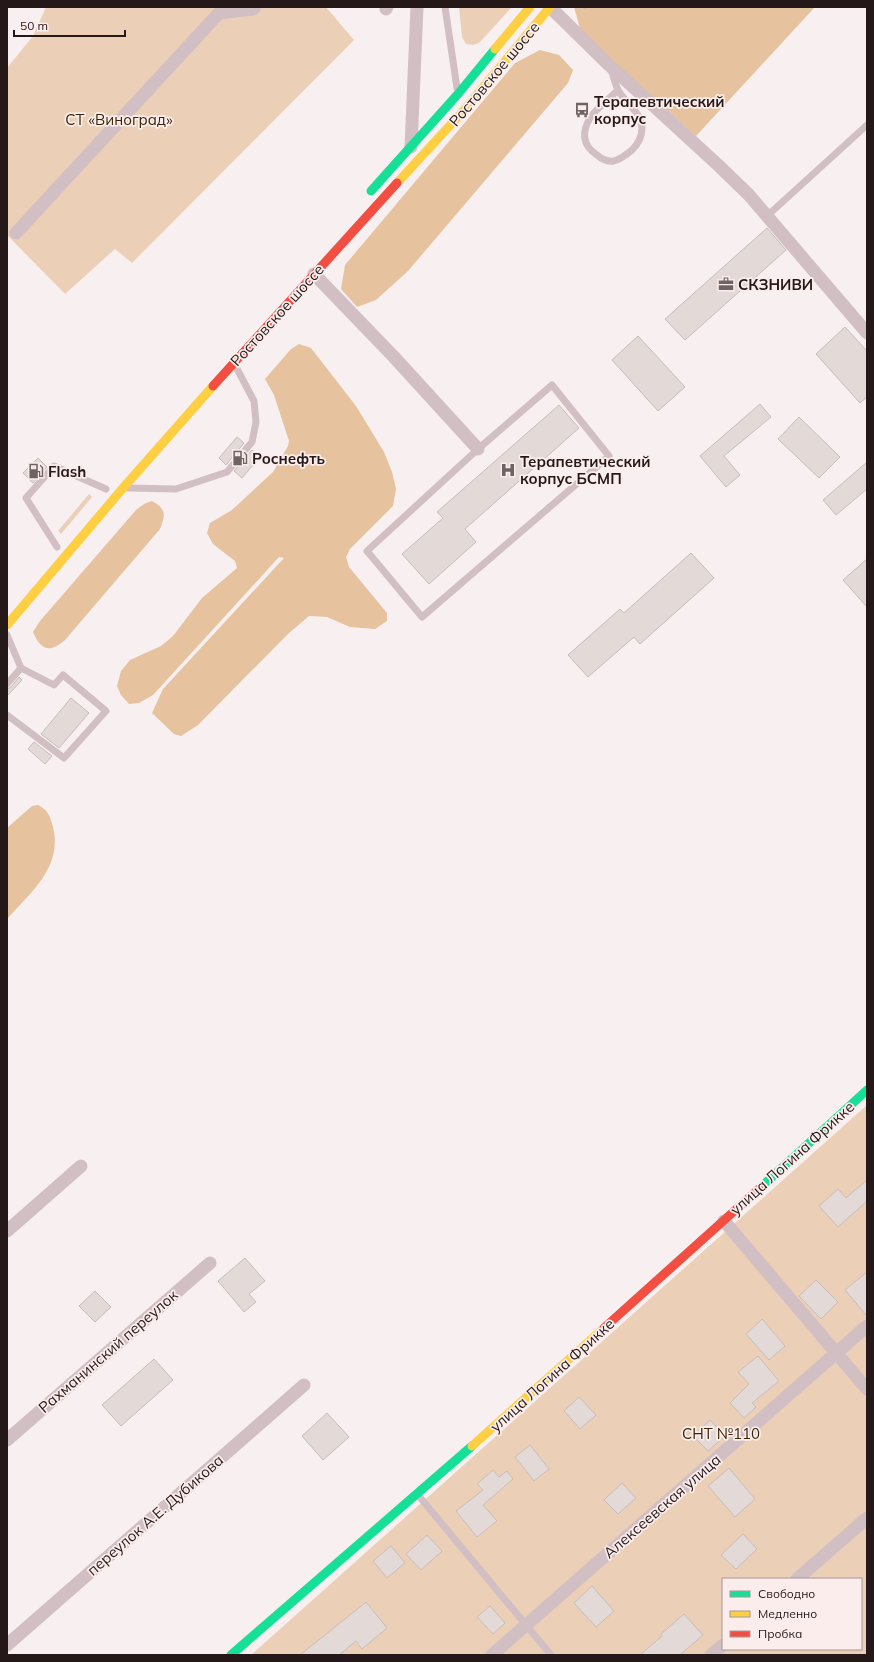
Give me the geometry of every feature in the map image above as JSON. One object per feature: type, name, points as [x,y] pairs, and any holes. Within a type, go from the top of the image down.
[{"type":"main road","name":"Ростовское шоссе","points":[[364,199],[458,94],[530,7]]},
{"type":"main road","name":"Ростовское шоссе","points":[[7,625],[123,488],[234,362],[466,108],[550,7]]},
{"type":"main road","name":"улица Логина Фрикке","points":[[231,1655],[418,1495],[724,1221],[867,1090]]},
{"type":"street","points":[[16,233],[217,10],[253,9],[255,7]]},
{"type":"street","points":[[411,147],[417,7]]},
{"type":"street","points":[[550,7],[608,64],[749,195],[867,333]]},
{"type":"street","points":[[314,274],[394,357],[478,450]]},
{"type":"street","points":[[7,1231],[81,1166]]},
{"type":"street","points":[[724,1221],[867,1389]]},
{"type":"street","name":"Рахманинский переулок","points":[[7,1440],[210,1263]]},
{"type":"street","name":"Алексеевская улица","points":[[492,1655],[867,1326]]},
{"type":"street","name":"переулок А.Е. Дубикова","points":[[7,1645],[304,1385]]},
{"type":"street","points":[[798,1578],[867,1518]]},
{"type":"street","points":[[711,1655],[722,1646]]},
{"type":"lane","points":[[445,7],[458,94]]},
{"type":"lane","points":[[608,64],[618,90],[635,110],[640,120],[641,137],[636,145],[624,156],[612,161],[602,159],[589,150],[585,142],[584,132],[590,118],[618,90]]},
{"type":"lane","points":[[767,216],[867,125]]},
{"type":"lane","points":[[123,488],[176,490],[227,472],[252,442],[256,422],[254,401],[234,362]]},
{"type":"lane","points":[[552,386],[609,456],[422,617],[367,551],[478,450],[552,386]]},
{"type":"lane","points":[[57,547],[26,498],[54,466],[106,489]]},
{"type":"lane","points":[[7,635],[21,668],[54,685],[63,675],[106,711],[64,758],[7,715]]},
{"type":"lane","points":[[7,684],[21,668]]},
{"type":"lane","points":[[418,1495],[551,1655]]},
{"type":"green space","name":"СТ «Виноград»","points":[[46,7],[326,7],[354,40],[132,263],[115,249],[65,294],[7,235],[7,68],[33,36]]},
{"type":"green space","points":[[459,7],[512,7],[479,43],[473,45],[466,44],[462,37]]},
{"type":"green space","points":[[89,494],[92,497],[61,534],[58,531]]},
{"type":"green space","name":"СНТ №110","points":[[867,1105],[867,1655],[251,1655]]},
{"type":"shaded area","points":[[574,7],[815,7],[696,136],[581,32]]},
{"type":"shaded area","points":[[540,50],[559,55],[573,70],[568,83],[408,271],[376,300],[357,307],[341,289],[345,265],[515,63]]},
{"type":"shaded area","points":[[299,344],[311,348],[356,406],[384,452],[392,472],[396,489],[393,506],[350,549],[346,557],[349,567],[387,613],[387,621],[375,629],[350,627],[327,617],[309,616],[289,633],[198,725],[181,736],[174,734],[152,713],[163,689],[284,558],[279,557],[153,695],[139,703],[129,704],[121,695],[117,686],[121,671],[130,660],[161,646],[173,636],[202,598],[237,568],[235,561],[213,544],[207,533],[210,523],[232,510],[273,472],[288,446],[289,441],[274,395],[265,379],[291,349]]},
{"type":"shaded area","points":[[152,501],[164,512],[160,529],[65,640],[55,647],[50,648],[46,648],[39,643],[33,632],[40,621],[136,510],[144,504]]},
{"type":"shaded area","points":[[38,805],[46,811],[52,823],[55,841],[53,854],[49,867],[43,878],[35,889],[7,919],[7,828],[32,806]]},
{"type":"building","name":"СКЗНИВИ","points":[[767,228],[786,250],[685,340],[665,319]]},
{"type":"building","points":[[845,327],[867,351],[867,397],[860,403],[816,354]]},
{"type":"building","points":[[638,336],[685,387],[658,411],[612,360]]},
{"type":"building","points":[[760,404],[771,417],[724,456],[740,475],[726,487],[700,456]]},
{"type":"building","name":"Терапевтический корпус БСМП","points":[[559,405],[579,428],[465,529],[476,542],[429,584],[402,554],[443,518],[437,512]]},
{"type":"building","points":[[799,417],[840,457],[819,478],[778,439]]},
{"type":"building","points":[[237,437],[244,443],[226,465],[219,458]]},
{"type":"building","points":[[252,450],[260,457],[242,478],[234,471]]},
{"type":"building","name":"Flash","points":[[38,458],[47,467],[33,483],[23,473]]},
{"type":"building","points":[[867,462],[867,489],[836,515],[823,500]]},
{"type":"building","points":[[691,553],[714,578],[640,644],[634,637],[588,677],[568,655],[620,609],[624,613]]},
{"type":"building","points":[[867,559],[867,607],[843,580]]},
{"type":"building","points":[[19,677],[22,680],[7,696],[7,689],[11,687]]},
{"type":"building","points":[[71,698],[89,713],[59,748],[41,734]]},
{"type":"building","points":[[34,742],[52,756],[45,764],[28,749]]},
{"type":"building","points":[[867,1180],[867,1201],[838,1227],[819,1206],[838,1189],[846,1198]]},
{"type":"building","points":[[245,1258],[265,1281],[249,1294],[256,1302],[244,1312],[218,1281]]},
{"type":"building","points":[[867,1272],[867,1316],[845,1290]]},
{"type":"building","points":[[816,1280],[838,1302],[821,1319],[799,1296]]},
{"type":"building","points":[[95,1291],[111,1307],[95,1322],[79,1306]]},
{"type":"building","points":[[762,1319],[785,1346],[769,1360],[746,1334]]},
{"type":"building","points":[[758,1356],[779,1381],[752,1403],[756,1407],[744,1418],[730,1403],[749,1384],[738,1372]]},
{"type":"building","points":[[154,1359],[173,1380],[121,1426],[102,1405]]},
{"type":"building","points":[[579,1397],[596,1415],[580,1429],[564,1411]]},
{"type":"building","points":[[327,1413],[349,1437],[323,1460],[302,1436]]},
{"type":"building","points":[[710,1420],[725,1436],[708,1451],[693,1436]]},
{"type":"building","points":[[530,1445],[549,1469],[534,1481],[515,1457]]},
{"type":"building","points":[[729,1468],[755,1499],[735,1517],[708,1486]]},
{"type":"building","points":[[493,1470],[499,1477],[507,1471],[513,1479],[483,1505],[497,1521],[477,1537],[456,1511],[483,1490],[477,1484]]},
{"type":"building","points":[[622,1483],[636,1498],[618,1514],[604,1500]]},
{"type":"building","points":[[743,1534],[757,1549],[736,1569],[721,1555]]},
{"type":"building","points":[[427,1535],[442,1551],[421,1570],[406,1554]]},
{"type":"building","points":[[391,1546],[405,1563],[387,1578],[373,1561]]},
{"type":"building","points":[[592,1586],[614,1611],[596,1627],[574,1603]]},
{"type":"building","points":[[366,1602],[387,1628],[362,1649],[356,1641],[339,1655],[300,1655]]},
{"type":"building","points":[[490,1606],[505,1623],[493,1634],[477,1617]]},
{"type":"building","points":[[684,1614],[703,1635],[680,1655],[640,1655],[662,1636],[661,1634]]},
{"type":"traffic: fast","points":[[371,191],[458,94],[495,49]]},
{"type":"traffic: fast","points":[[761,1187],[867,1090]]},
{"type":"traffic: fast","points":[[231,1655],[472,1446]]},
{"type":"traffic: slow","points":[[495,49],[530,7]]},
{"type":"traffic: slow","points":[[397,183],[466,108],[550,7]]},
{"type":"traffic: slow","points":[[7,625],[123,488],[213,386]]},
{"type":"traffic: slow","points":[[472,1446],[604,1328]]},
{"type":"traffic: jam","points":[[213,386],[397,183]]},
{"type":"traffic: jam","points":[[604,1328],[761,1187]]},
{"type":"place","name":"Терапевтический корпус","points":[[582,110]]},
{"type":"place","name":"СКЗНИВИ","points":[[726,284]]},
{"type":"place","name":"Роснефть","points":[[240,458]]},
{"type":"place","name":"Терапевтический корпус БСМП","points":[[508,470]]},
{"type":"place","name":"Flash","points":[[36,471]]}]
